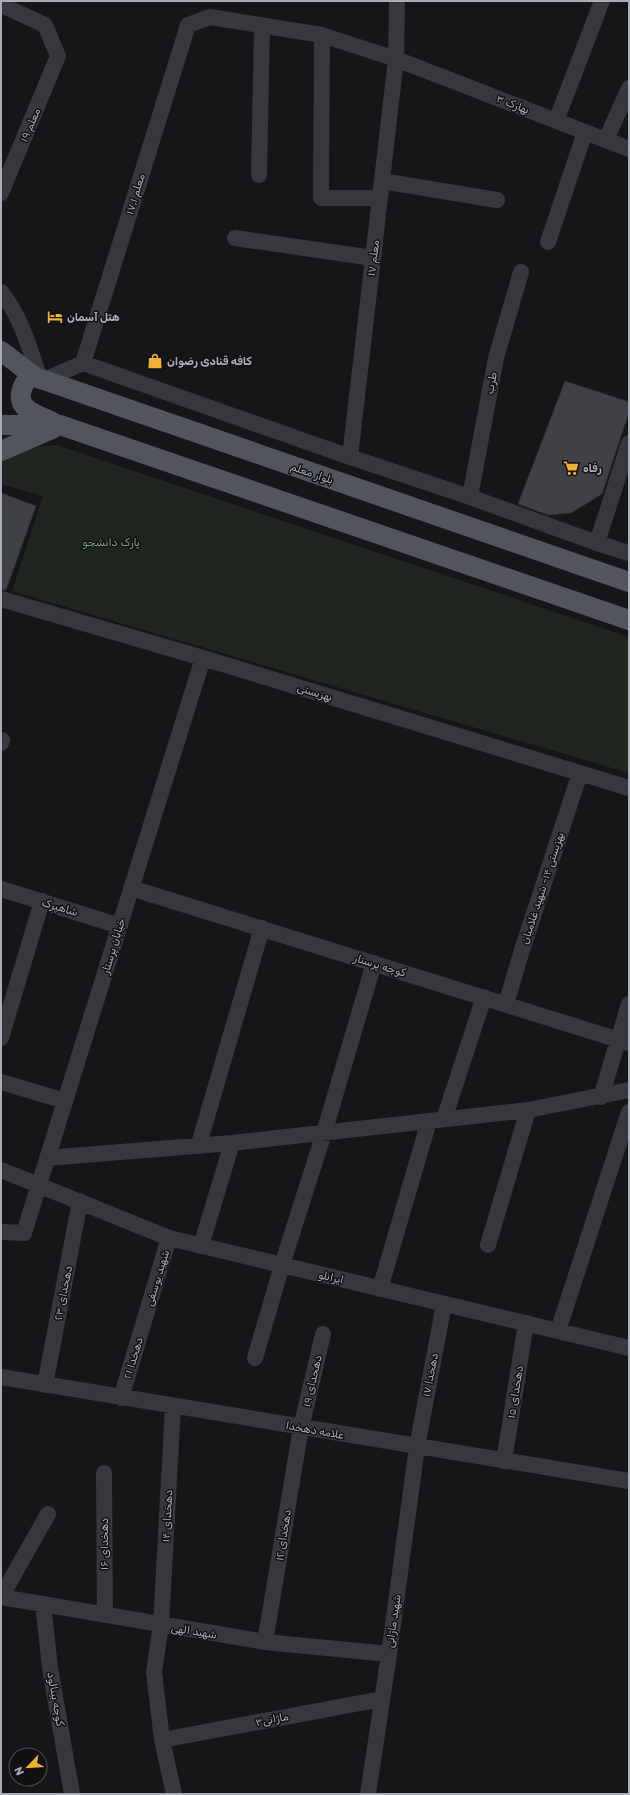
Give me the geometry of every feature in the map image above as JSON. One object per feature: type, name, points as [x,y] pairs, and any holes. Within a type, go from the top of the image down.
[{"type":"main road","name":"بلوار معلم","points":[[1,351],[40,379],[629,582]]},
{"type":"main road","points":[[40,379],[30,377],[25,382],[21,395],[22,402],[25,408],[60,426],[629,620]]},
{"type":"main road","points":[[1,425],[60,426]]},
{"type":"main road","points":[[1,451],[60,426]]},
{"type":"street","name":"معلم ۱۷","points":[[350,457],[396,59],[397,1]]},
{"type":"street","points":[[556,121],[602,1]]},
{"type":"street","name":"معلم ۱۹","points":[[1,5],[45,25],[58,56],[1,193]]},
{"type":"street","name":"بهارک ۳","points":[[188,25],[210,17],[322,35],[396,59],[629,149]]},
{"type":"street","name":"معلم ۱۷٫۱","points":[[82,363],[188,25]]},
{"type":"street","points":[[259,175],[262,25]]},
{"type":"street","points":[[322,35],[321,198],[380,198]]},
{"type":"street","points":[[606,140],[629,88]]},
{"type":"street","points":[[548,242],[585,132]]},
{"type":"street","points":[[382,181],[497,200]]},
{"type":"street","points":[[235,238],[373,258]]},
{"type":"street","name":"طرب","points":[[470,497],[496,358],[521,272]]},
{"type":"street","points":[[1,292],[6,298],[25,336],[40,379],[82,363],[629,553]]},
{"type":"street","points":[[597,543],[628,450]]},
{"type":"street","name":"بهزیستی","points":[[1,599],[202,658],[629,788]]},
{"type":"street","name":"خیابان پرستار","points":[[1,1232],[24,1233],[202,658]]},
{"type":"street","name":"بهزیستی ۱۴- شهید غلامیان","points":[[506,1004],[522,950],[580,773]]},
{"type":"street","name":"کوچه پرستار","points":[[131,888],[484,997],[623,1042]]},
{"type":"street","name":"شاهپرک","points":[[1,889],[120,926]]},
{"type":"street","points":[[1,1038],[42,901]]},
{"type":"street","points":[[199,1144],[262,928]]},
{"type":"street","points":[[256,1358],[282,1265],[324,1133],[374,963]]},
{"type":"street","points":[[380,1289],[436,1120],[484,997]]},
{"type":"street","points":[[601,1097],[623,1042],[629,1004]]},
{"type":"street","points":[[1,1082],[65,1101]]},
{"type":"street","points":[[48,1158],[199,1144],[232,1143],[528,1110],[601,1097],[629,1090]]},
{"type":"street","points":[[488,1245],[528,1110]]},
{"type":"street","points":[[558,1331],[629,1112]]},
{"type":"street","points":[[201,1246],[232,1143]]},
{"type":"street","name":"ایرانلو","points":[[1,1170],[40,1184],[169,1238],[629,1348]]},
{"type":"street","name":"دهخدای ۲۳","points":[[45,1385],[80,1201]]},
{"type":"street","name":"شهید یوسفی","points":[[145,1318],[169,1238]]},
{"type":"street","name":"دهخدا ۱۷","points":[[417,1447],[444,1304]]},
{"type":"street","name":"دهخدا ۲۱","points":[[121,1398],[145,1318]]},
{"type":"street","name":"دهخدای ۱۵","points":[[504,1461],[526,1323]]},
{"type":"street","name":"دهخدای ۱۹","points":[[301,1428],[323,1334]]},
{"type":"street","name":"علامه دهخدا","points":[[1,1377],[301,1428],[629,1481]]},
{"type":"street","name":"دهخدای ۱۴","points":[[173,1406],[161,1625],[154,1672],[162,1740],[174,1794]]},
{"type":"street","name":"دهخدای ۱۲","points":[[265,1642],[301,1428]]},
{"type":"street","name":"شهید ماژانی","points":[[368,1794],[389,1654],[417,1447]]},
{"type":"street","name":"دهخدای ۱۶","points":[[104,1473],[105,1615]]},
{"type":"street","points":[[1,1597],[48,1514]]},
{"type":"street","name":"شهید الهی","points":[[1,1597],[265,1642],[389,1654]]},
{"type":"street","name":"کوچه بینالود","points":[[43,1604],[50,1668],[72,1794]]},
{"type":"street","name":"ماژانی۳","points":[[162,1740],[382,1699]]},
{"type":"green space","name":"پارک دانشجو","points":[[57,445],[629,637],[629,773],[12,591],[43,496],[1,484],[1,463],[13,454],[20,451],[35,447]]},
{"type":"building","name":"رفاه","points":[[565,381],[629,402],[629,412],[602,494],[571,513],[548,515],[518,504]]},
{"type":"building","points":[[1,493],[36,506],[6,590],[1,590]]},
{"type":"place","name":"هتل آسمان","points":[[55,317]]},
{"type":"place","name":"کافه قنادی رضوان","points":[[155,361]]},
{"type":"place","name":"رفاه","points":[[571,468]]}]
